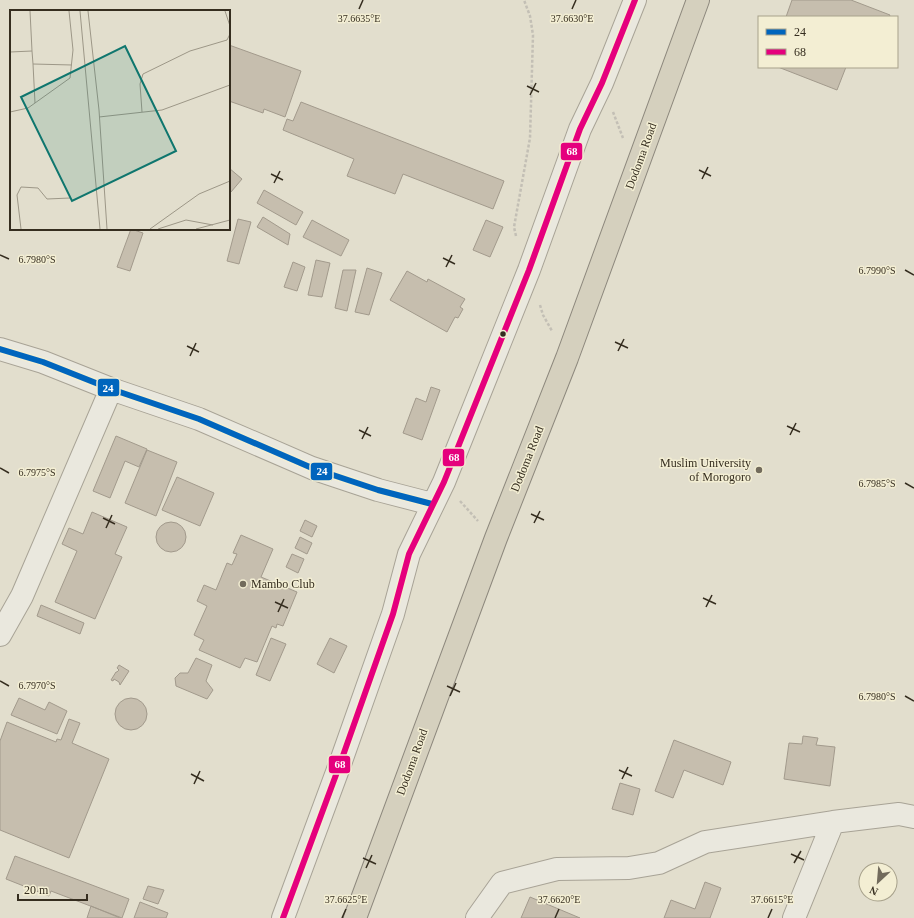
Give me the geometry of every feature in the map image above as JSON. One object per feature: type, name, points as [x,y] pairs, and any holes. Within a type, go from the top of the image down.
[{"type":"highway","name":"Dodoma Road","points":[[355,918],[496,538],[567,358],[698,0]]},
{"type":"street","points":[[283,918],[340,764],[390,620],[409,554],[444,482],[529,270],[580,129],[602,83],[635,0]]},
{"type":"street","points":[[0,349],[43,362],[112,389],[199,419],[312,468],[378,490],[432,504]]},
{"type":"street","points":[[0,635],[22,596],[112,389]]},
{"type":"street","points":[[477,918],[502,883],[557,869],[629,868],[659,863],[705,842],[833,822],[899,814],[914,817]]},
{"type":"street","points":[[794,918],[833,822]]},
{"type":"path","points":[[524,0],[530,16],[533,36],[530,138],[514,227],[516,240],[529,270],[543,315],[567,358]]},
{"type":"path","points":[[602,83],[635,172]]},
{"type":"path","points":[[444,482],[465,508],[496,538]]},
{"type":"building","points":[[792,0],[851,0],[890,15],[890,16],[786,16]]},
{"type":"building","points":[[230,45],[301,71],[285,117],[264,109],[263,113],[230,101]]},
{"type":"building","points":[[781,68],[846,68],[837,90]]},
{"type":"building","points":[[301,102],[504,181],[493,209],[403,174],[395,194],[347,176],[354,159],[283,130],[287,119],[293,121]]},
{"type":"building","points":[[230,169],[242,179],[231,192],[230,191]]},
{"type":"building","points":[[264,190],[303,212],[296,225],[257,203]]},
{"type":"building","points":[[263,217],[290,234],[288,245],[257,227]]},
{"type":"building","points":[[238,219],[251,222],[239,264],[227,261]]},
{"type":"building","points":[[312,220],[349,240],[341,256],[303,237]]},
{"type":"building","points":[[486,220],[503,227],[490,257],[473,250]]},
{"type":"building","points":[[131,230],[143,233],[130,271],[117,267]]},
{"type":"building","points":[[316,260],[330,263],[322,297],[308,295]]},
{"type":"building","points":[[293,262],[305,267],[297,291],[284,287]]},
{"type":"building","points":[[367,268],[382,273],[369,315],[355,312]]},
{"type":"building","points":[[343,270],[356,270],[347,311],[335,308]]},
{"type":"building","points":[[407,271],[427,282],[428,279],[465,299],[460,307],[463,309],[458,318],[455,317],[447,332],[390,300]]},
{"type":"building","points":[[431,387],[440,390],[422,440],[403,433],[416,398],[426,402]]},
{"type":"building","points":[[116,436],[147,449],[139,467],[125,461],[110,498],[93,491]]},
{"type":"building","points":[[147,450],[177,462],[156,516],[125,503]]},
{"type":"building","points":[[177,477],[214,493],[200,526],[162,510]]},
{"type":"building","points":[[92,512],[127,527],[115,554],[122,557],[95,619],[55,602],[77,551],[62,544],[69,528],[83,534]]},
{"type":"building","points":[[305,520],[317,526],[312,537],[300,531]]},
{"type":"building","points":[[171,522],[182,526],[186,537],[182,548],[171,552],[160,548],[156,537],[160,526]]},
{"type":"building","points":[[241,535],[273,549],[261,577],[297,592],[283,626],[277,624],[276,628],[272,626],[257,662],[245,658],[240,668],[199,650],[204,640],[194,635],[207,606],[197,601],[204,585],[216,590],[227,563],[232,565],[237,554],[233,553]]},
{"type":"building","points":[[300,537],[312,543],[307,554],[295,548]]},
{"type":"building","points":[[292,554],[304,559],[298,573],[286,567]]},
{"type":"building","points":[[41,605],[84,623],[80,634],[37,616]]},
{"type":"building","points":[[271,638],[286,644],[270,681],[256,675]]},
{"type":"building","points":[[330,638],[347,646],[334,673],[317,664]]},
{"type":"building","points":[[196,658],[212,665],[206,681],[213,690],[207,699],[176,686],[175,678],[180,673],[188,673]]},
{"type":"building","points":[[119,665],[129,671],[120,685],[119,682],[114,679],[113,681],[111,680],[119,670],[117,668]]},
{"type":"building","points":[[19,698],[45,710],[49,702],[67,711],[57,734],[11,715]]},
{"type":"building","points":[[131,698],[140,701],[144,705],[147,714],[144,723],[140,727],[131,730],[122,727],[118,723],[115,714],[118,705],[122,701]]},
{"type":"building","points":[[69,719],[80,723],[72,743],[109,759],[69,858],[0,830],[0,741],[7,722],[56,742],[57,739],[61,740]]},
{"type":"building","points":[[803,736],[818,738],[816,745],[835,747],[830,786],[784,779],[789,743],[802,744]]},
{"type":"building","points":[[674,740],[731,762],[723,785],[684,770],[673,798],[655,791]]},
{"type":"building","points":[[620,783],[640,789],[633,815],[612,809]]},
{"type":"building","points":[[15,856],[129,899],[122,918],[51,891],[49,896],[6,879]]},
{"type":"building","points":[[705,882],[721,888],[710,918],[664,918],[671,900],[695,909]]},
{"type":"building","points":[[148,886],[164,890],[158,904],[143,899]]},
{"type":"building","points":[[530,897],[580,918],[521,918]]},
{"type":"building","points":[[140,902],[168,913],[166,918],[134,918]]},
{"type":"building","points":[[91,906],[120,918],[87,918]]},
{"type":"transit line","name":"68","points":[[283,918],[340,764],[393,614],[409,554],[444,482],[529,270],[580,129],[602,83],[635,0]]},
{"type":"transit line","name":"24","points":[[0,349],[43,362],[111,389],[199,419],[312,468],[378,490],[432,504]]},
{"type":"place","name":"Muslim University of Morogoro","points":[[759,470]]},
{"type":"place","name":"Mambo Club","points":[[243,584]]}]
